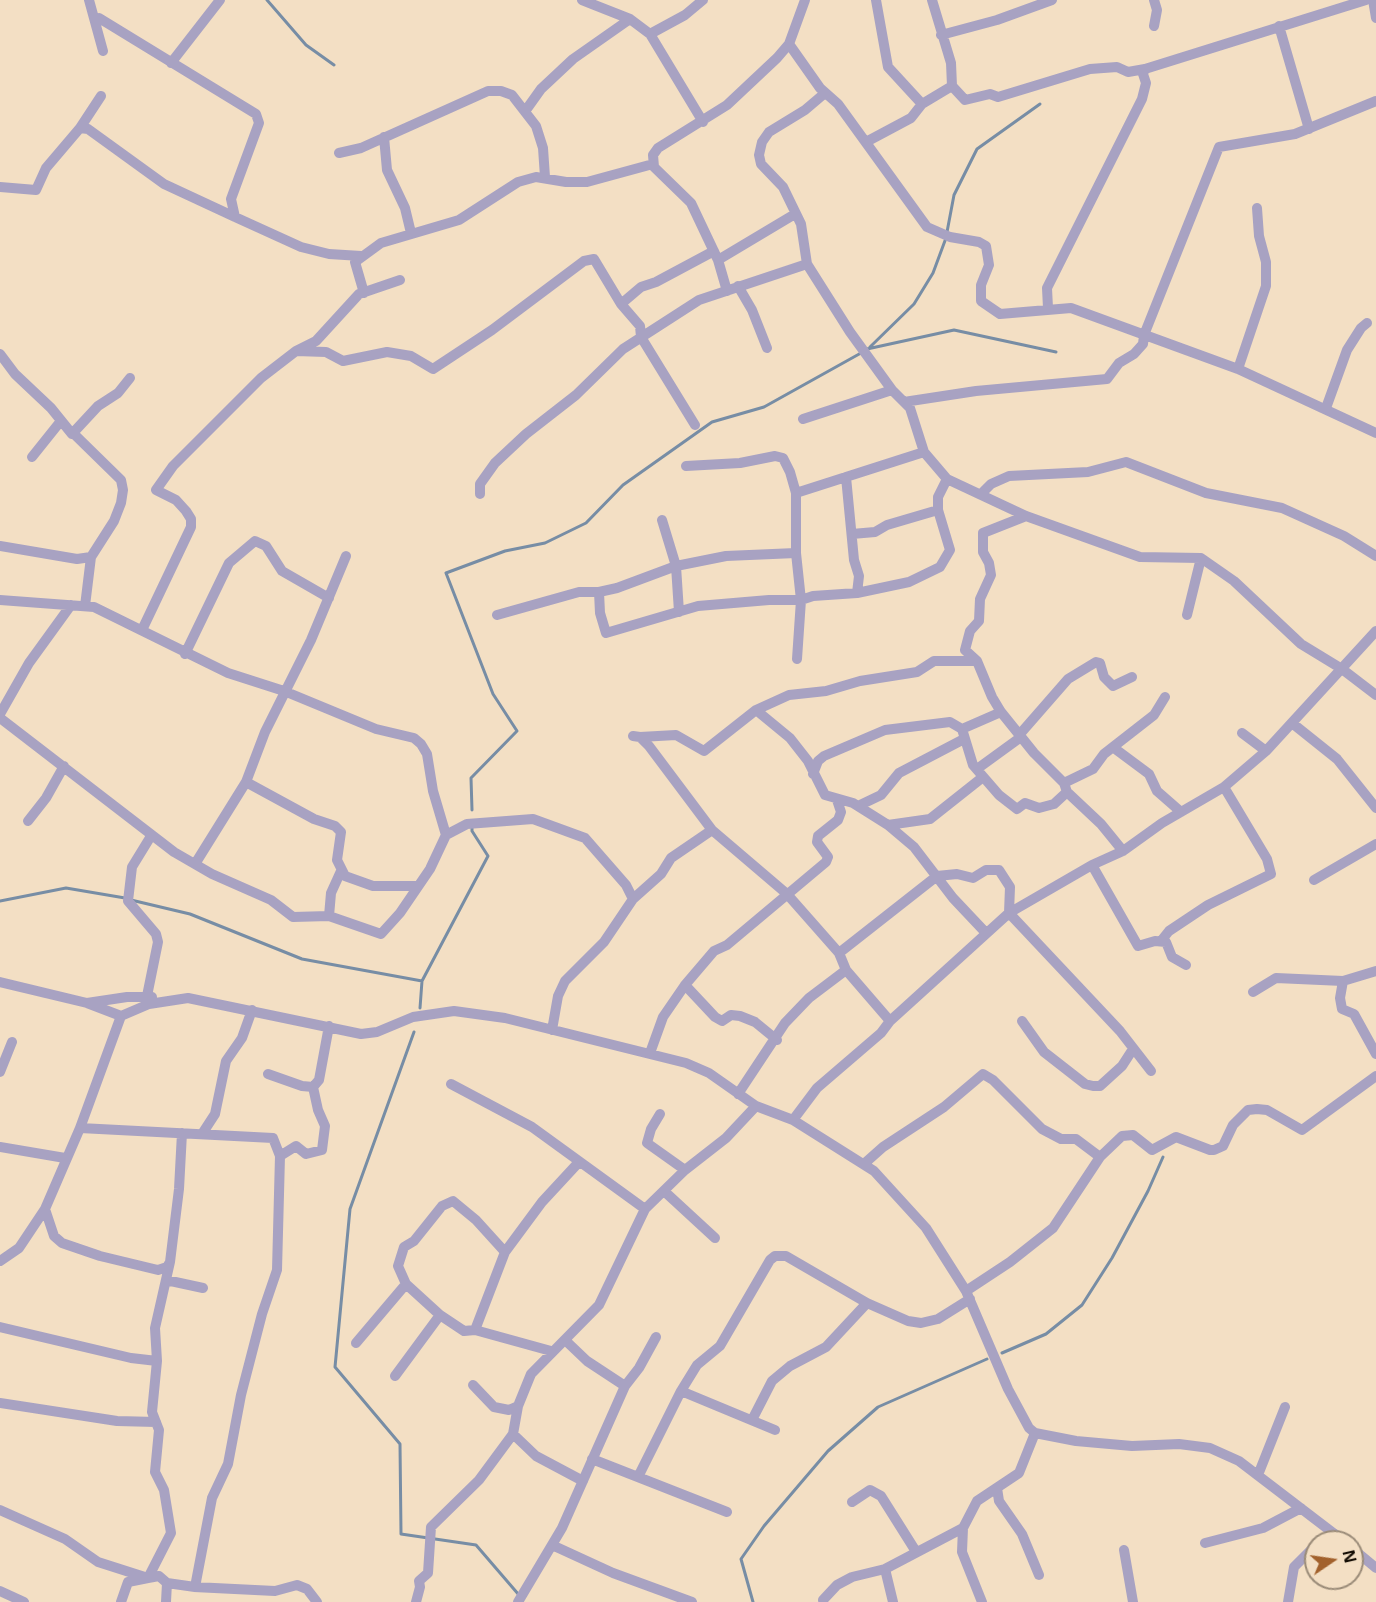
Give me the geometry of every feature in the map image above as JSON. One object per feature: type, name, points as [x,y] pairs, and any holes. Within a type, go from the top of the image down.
[{"type":"street","points":[[89,0],[103,51]]},
{"type":"street","points":[[171,63],[220,0]]},
{"type":"street","points":[[582,0],[630,19],[650,34],[704,122]]},
{"type":"street","points":[[650,34],[686,15],[704,0]]},
{"type":"street","points":[[767,348],[752,310],[733,288],[688,198],[662,177],[653,164],[653,155],[658,148],[704,122],[734,99],[789,44],[804,0]]},
{"type":"street","points":[[876,0],[888,67],[922,104]]},
{"type":"street","points":[[932,0],[951,63],[951,86],[965,100],[990,94],[998,97],[1090,69],[1117,67],[1128,72],[1145,69],[1366,0]]},
{"type":"street","points":[[941,35],[997,20],[1053,0]]},
{"type":"street","points":[[1154,0],[1157,10],[1154,26]]},
{"type":"street","points":[[1373,0],[1376,18]]},
{"type":"street","points":[[99,18],[256,114],[259,123],[231,198],[235,217]]},
{"type":"street","points":[[526,110],[541,89],[573,59],[630,19]]},
{"type":"street","points":[[1278,26],[1309,129]]},
{"type":"street","points":[[789,44],[825,93],[838,104],[927,227],[950,237],[979,242],[986,246],[989,266],[981,285],[981,302],[1000,314],[1048,308],[1071,308],[1238,369],[1376,433]]},
{"type":"street","points":[[1048,308],[1047,288],[1142,99],[1146,83],[1143,74],[1145,69]]},
{"type":"street","points":[[866,142],[911,118],[922,104],[951,86]]},
{"type":"street","points":[[339,153],[361,148],[488,92],[501,91],[512,94],[536,126],[543,148],[545,177]]},
{"type":"street","points":[[825,93],[805,110],[769,132],[762,142],[759,155],[761,164],[783,187],[801,224],[807,264],[842,321],[892,390],[910,408],[924,452],[947,479],[982,493],[1026,516],[1140,557],[1201,558],[1234,580],[1301,644],[1342,669],[1376,695]]},
{"type":"street","points":[[0,187],[36,190],[46,168],[80,128],[101,96]]},
{"type":"street","points":[[904,402],[975,391],[1107,379],[1119,363],[1134,354],[1143,344],[1144,335],[1219,147],[1295,134],[1376,101]]},
{"type":"street","points":[[80,128],[88,129],[164,184],[235,217],[301,247],[329,254],[361,256]]},
{"type":"street","points":[[384,137],[387,170],[405,208],[411,234]]},
{"type":"street","points":[[364,293],[355,262],[381,243],[459,220],[518,182],[545,177],[566,182],[587,182],[653,164]]},
{"type":"street","points":[[1238,369],[1266,286],[1266,262],[1259,236],[1257,208]]},
{"type":"street","points":[[621,304],[641,287],[716,256],[795,213]]},
{"type":"street","points":[[296,351],[326,352],[343,361],[387,352],[411,356],[433,369],[492,330],[584,261],[594,259],[621,304],[640,326],[641,337],[695,426]]},
{"type":"street","points":[[480,494],[480,484],[495,463],[526,434],[576,395],[623,349],[699,300],[807,264]]},
{"type":"street","points":[[142,630],[191,527],[191,519],[176,500],[156,490],[173,466],[227,410],[296,351],[316,341],[359,294],[400,280]]},
{"type":"street","points":[[1326,408],[1347,350],[1361,328],[1367,324]]},
{"type":"street","points":[[0,354],[15,374],[51,408],[60,422],[121,480],[123,490],[121,503],[114,521],[91,557],[85,606]]},
{"type":"street","points":[[74,434],[77,426],[98,406],[118,393],[130,378]]},
{"type":"street","points":[[803,419],[892,390]]},
{"type":"street","points":[[32,457],[60,422]]},
{"type":"street","points":[[796,493],[924,452]]},
{"type":"street","points":[[686,466],[740,463],[774,456],[783,458],[796,493],[796,553],[801,600],[797,659]]},
{"type":"street","points":[[982,493],[991,484],[1009,476],[1088,472],[1126,462],[1206,494],[1282,508],[1344,536],[1376,556]]},
{"type":"street","points":[[846,477],[854,560],[859,576],[857,593]]},
{"type":"street","points":[[599,592],[600,614],[606,633],[698,606],[801,600],[813,596],[857,593],[909,582],[940,567],[950,550],[938,510],[938,497],[947,479]]},
{"type":"street","points":[[852,534],[875,532],[887,525],[938,510]]},
{"type":"street","points":[[1026,516],[983,533],[983,552],[992,575],[980,599],[979,621],[970,631],[964,650],[977,661],[1001,712],[1065,788],[1101,824],[1123,852]]},
{"type":"street","points":[[662,520],[676,566],[679,612]]},
{"type":"street","points":[[185,654],[229,563],[255,541],[266,546],[282,571],[329,598]]},
{"type":"street","points":[[0,546],[77,559],[91,557]]},
{"type":"street","points":[[496,615],[579,592],[599,592],[676,566],[726,556],[796,553]]},
{"type":"street","points":[[195,864],[246,782],[284,692],[311,640],[346,556]]},
{"type":"street","points":[[1187,615],[1201,558]]},
{"type":"street","points":[[0,600],[94,607],[228,674],[284,692],[376,729],[414,738],[422,744],[427,754],[433,791],[446,835]]},
{"type":"street","points":[[71,605],[29,663],[0,716],[151,836],[195,864],[271,900],[293,917],[329,916],[381,934],[400,913],[418,886],[446,835],[467,825],[532,819],[585,838],[626,885],[633,899]]},
{"type":"street","points":[[793,1120],[817,1088],[881,1033],[890,1021],[1009,913],[1092,865],[1123,852],[1181,812],[1224,787],[1266,751],[1376,631]]},
{"type":"street","points":[[890,1021],[846,970],[839,953],[788,894],[712,830],[637,737],[676,735],[704,751],[756,710],[789,695],[826,691],[860,681],[917,672],[934,661],[977,661]]},
{"type":"street","points":[[888,825],[930,819],[1021,735],[1068,680],[1096,662],[1100,663],[1104,677],[1113,686],[1132,677]]},
{"type":"street","points":[[813,774],[818,761],[824,756],[885,730],[950,722],[963,734],[980,773],[1017,809],[1025,803],[1039,808],[1054,804],[1065,788],[1093,769],[1104,754],[1154,716],[1165,697]]},
{"type":"street","points":[[756,710],[790,738],[808,761],[825,795],[858,806],[888,825],[914,847],[986,933]]},
{"type":"street","points":[[858,806],[881,795],[899,773],[1001,712]]},
{"type":"street","points":[[1292,723],[1337,759],[1376,808]]},
{"type":"street","points":[[1242,733],[1266,751]]},
{"type":"street","points":[[1114,748],[1149,774],[1157,791],[1181,812]]},
{"type":"street","points":[[28,820],[46,798],[64,766]]},
{"type":"street","points":[[246,782],[314,819],[335,826],[341,832],[337,860],[345,876],[373,886],[418,886]]},
{"type":"street","points":[[1161,941],[1169,931],[1208,905],[1272,874],[1267,859],[1224,787]]},
{"type":"street","points":[[650,1053],[663,1017],[685,985],[714,951],[727,945],[826,862],[828,858],[817,842],[818,836],[838,820],[841,812],[837,800]]},
{"type":"street","points":[[552,1030],[558,996],[565,981],[604,942],[633,899],[661,874],[671,858],[712,830]]},
{"type":"street","points":[[147,996],[158,942],[156,934],[128,901],[132,867],[151,836]]},
{"type":"street","points":[[1314,880],[1376,844]]},
{"type":"street","points":[[1092,865],[1138,946],[1166,942],[1172,957],[1186,965]]},
{"type":"street","points":[[839,953],[937,876],[957,874],[973,878],[986,870],[999,870],[1010,887],[1009,913],[1151,1071]]},
{"type":"street","points":[[329,916],[331,893],[341,871]]},
{"type":"street","points":[[738,1094],[777,1040],[786,1023],[809,998],[846,970]]},
{"type":"street","points":[[1253,992],[1276,978],[1343,981],[1369,976],[1376,971]]},
{"type":"street","points":[[1343,981],[1340,998],[1342,1009],[1354,1014],[1376,1054]]},
{"type":"street","points":[[0,982],[87,1003],[121,1016],[149,1004],[188,998],[361,1034],[377,1032],[413,1017],[454,1011],[505,1018],[650,1053],[709,1073],[756,1106],[793,1120],[865,1163],[926,1228],[968,1295],[1008,1389],[1032,1434],[1018,1473],[977,1501],[963,1528],[962,1552],[982,1602]]},
{"type":"street","points":[[685,985],[715,1017],[722,1021],[731,1015],[740,1016],[755,1022],[777,1040]]},
{"type":"street","points":[[87,1003],[147,996],[169,1000]]},
{"type":"street","points":[[202,1134],[215,1114],[226,1061],[242,1038],[252,1010]]},
{"type":"street","points":[[0,1261],[20,1248],[45,1209],[65,1158],[80,1128],[121,1016]]},
{"type":"street","points":[[1022,1021],[1044,1052],[1085,1084],[1100,1086],[1122,1066],[1133,1049]]},
{"type":"street","points":[[313,1087],[319,1080],[329,1026]]},
{"type":"street","points":[[0,1072],[12,1042]]},
{"type":"street","points":[[268,1074],[302,1086],[313,1087]]},
{"type":"street","points":[[865,1163],[883,1147],[944,1107],[983,1074],[993,1080],[1042,1129],[1061,1139],[1076,1139],[1100,1156]]},
{"type":"street","points":[[638,1477],[681,1391],[697,1365],[720,1346],[770,1260],[775,1256],[786,1256],[867,1303],[908,1321],[921,1323],[938,1319],[1053,1228],[1100,1156],[1122,1136],[1133,1136],[1152,1150],[1176,1137],[1214,1150],[1222,1146],[1233,1125],[1248,1110],[1267,1110],[1302,1130],[1376,1076]]},
{"type":"street","points":[[452,1084],[532,1127],[645,1209]]},
{"type":"street","points":[[280,1156],[296,1146],[306,1154],[322,1150],[325,1126],[318,1110],[313,1087]]},
{"type":"street","points":[[416,1602],[420,1587],[418,1581],[428,1573],[431,1527],[478,1480],[513,1434],[518,1406],[531,1374],[551,1351],[599,1305],[645,1209],[684,1170],[726,1138],[756,1106]]},
{"type":"street","points":[[660,1114],[651,1129],[647,1143],[684,1170]]},
{"type":"street","points":[[80,1128],[273,1138],[280,1156],[277,1270],[262,1314],[244,1383],[228,1464],[212,1498],[194,1587]]},
{"type":"street","points":[[148,1578],[171,1533],[164,1490],[155,1472],[154,1461],[159,1451],[159,1430],[152,1412],[157,1361],[155,1328],[170,1262],[179,1189],[182,1133]]},
{"type":"street","points":[[0,1147],[65,1158]]},
{"type":"street","points":[[475,1330],[505,1252],[542,1202],[579,1162]]},
{"type":"street","points":[[664,1191],[715,1238]]},
{"type":"street","points":[[505,1252],[476,1220],[453,1201],[447,1202],[414,1241],[404,1247],[398,1266],[406,1284],[440,1315],[464,1330],[475,1330],[551,1351]]},
{"type":"street","points":[[45,1209],[54,1236],[62,1243],[100,1256],[158,1270],[167,1267],[170,1262]]},
{"type":"street","points":[[166,1281],[203,1288]]},
{"type":"street","points":[[356,1343],[406,1284]]},
{"type":"street","points":[[752,1420],[772,1381],[790,1366],[826,1347],[867,1303]]},
{"type":"street","points":[[395,1376],[440,1315]]},
{"type":"street","points":[[0,1327],[121,1356],[157,1361]]},
{"type":"street","points":[[518,1602],[552,1545],[625,1386],[639,1368],[656,1337]]},
{"type":"street","points":[[565,1340],[587,1361],[625,1386]]},
{"type":"street","points":[[473,1385],[495,1407],[509,1410],[518,1406]]},
{"type":"street","points":[[681,1391],[775,1430]]},
{"type":"street","points":[[0,1403],[117,1421],[156,1422]]},
{"type":"street","points":[[1258,1475],[1285,1407]]},
{"type":"street","points":[[513,1434],[536,1456],[583,1481]]},
{"type":"street","points":[[1032,1434],[1132,1446],[1179,1444],[1210,1448],[1239,1461],[1330,1530]]},
{"type":"street","points":[[592,1459],[727,1512]]},
{"type":"street","points":[[996,1488],[999,1501],[1022,1534],[1039,1575]]},
{"type":"street","points":[[852,1502],[870,1490],[881,1496],[915,1550]]},
{"type":"street","points":[[1205,1543],[1263,1528],[1301,1508]]},
{"type":"street","points":[[0,1510],[65,1539],[98,1562],[148,1578]]},
{"type":"street","points":[[823,1600],[837,1585],[852,1577],[885,1569],[915,1550],[963,1528]]},
{"type":"street","points":[[552,1545],[613,1573],[692,1602]]},
{"type":"street","points":[[1124,1550],[1133,1602]]},
{"type":"street","points":[[1288,1602],[1294,1567],[1304,1557]]},
{"type":"street","points":[[1364,1558],[1376,1568]]},
{"type":"street","points":[[885,1569],[893,1602]]},
{"type":"street","points":[[121,1602],[128,1582],[159,1576],[167,1583],[194,1587],[275,1591],[297,1585],[307,1589],[316,1602]]},
{"type":"street","points":[[166,1602],[167,1583]]},
{"type":"street","points":[[0,1590],[24,1602]]},
{"type":"waterway","points":[[267,0],[306,45],[334,65]]},
{"type":"waterway","points":[[947,232],[954,195],[977,149],[1040,104]]},
{"type":"waterway","points":[[870,347],[914,304],[933,273],[946,238]]},
{"type":"waterway","points":[[867,349],[954,330],[1056,352]]},
{"type":"waterway","points":[[472,810],[471,778],[517,731],[493,694],[446,573],[505,551],[545,543],[586,523],[623,485],[712,422],[764,407],[861,353]]},
{"type":"waterway","points":[[420,1008],[422,981],[488,856],[472,831],[472,826]]},
{"type":"waterway","points":[[0,901],[66,888],[125,898]]},
{"type":"waterway","points":[[131,900],[190,914],[302,959],[422,981]]},
{"type":"waterway","points":[[414,1032],[350,1209],[335,1367],[400,1444],[401,1534],[476,1545],[519,1595]]},
{"type":"waterway","points":[[1002,1353],[1046,1334],[1082,1305],[1112,1258],[1148,1191],[1163,1157]]},
{"type":"waterway","points":[[753,1602],[741,1559],[764,1526],[828,1451],[878,1407],[987,1359]]}]
